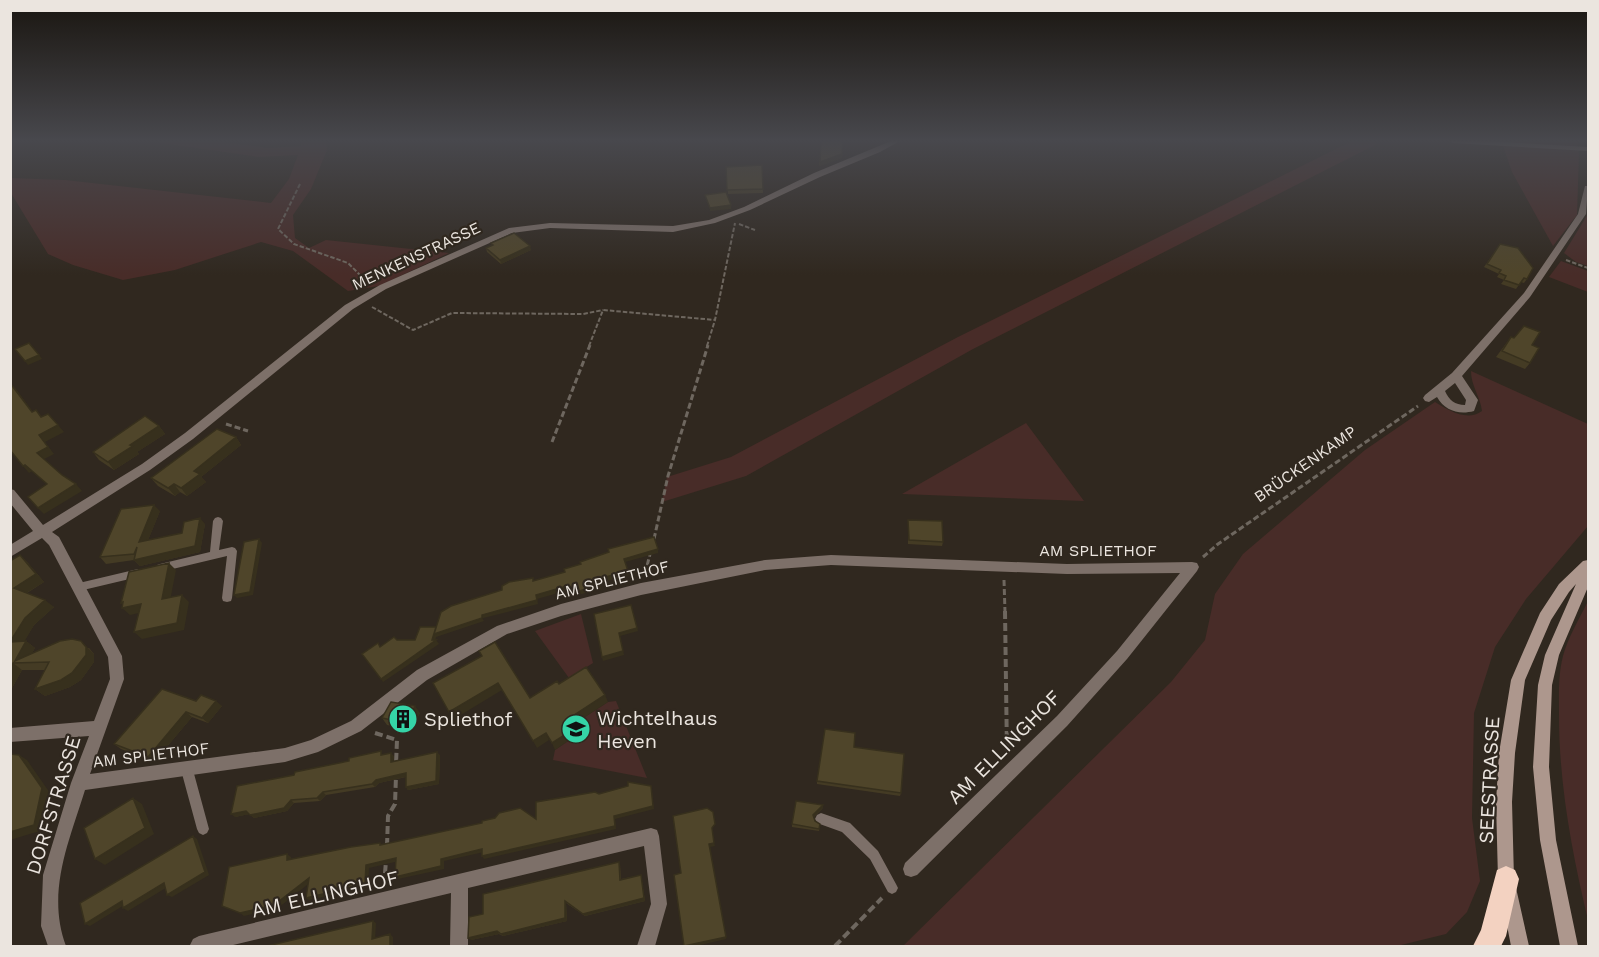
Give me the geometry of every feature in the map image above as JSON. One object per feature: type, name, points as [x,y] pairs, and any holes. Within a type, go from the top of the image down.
[{"type":"highway","points":[[1486,946],[1493,936],[1506,879]]},
{"type":"main road","name":"SEESTRASSE","points":[[1520,946],[1506,879],[1504,802],[1506,763],[1518,680],[1545,617],[1564,588],[1588,565]]},
{"type":"main road","points":[[1569,946],[1548,840],[1541,767],[1542,743],[1545,685],[1552,655],[1588,574]]},
{"type":"street","name":"MENKENSTRASSE","points":[[10,552],[146,467],[211,419],[325,325],[361,299],[463,251],[509,231],[529,226],[571,224],[634,229],[675,229],[735,219],[796,186]]},
{"type":"street","points":[[1429,398],[1456,376],[1527,295],[1582,214],[1588,188]]},
{"type":"street","points":[[1440,391],[1441,397],[1454,407],[1464,410],[1470,408],[1472,400],[1456,376]]},
{"type":"street","points":[[10,493],[35,525],[54,541],[115,656],[117,679],[99,728]]},
{"type":"street","name":"AM SPLIETHOF","points":[[78,783],[187,770],[285,755],[314,747],[356,726],[422,675],[502,630],[561,610],[641,589],[765,565],[831,560],[1067,569],[1192,567]]},
{"type":"street","name":"AM ELLINGHOF","points":[[911,869],[1062,721],[1122,655],[1192,567]]},
{"type":"street","name":"DORFSTRASSE","points":[[10,735],[99,728],[78,783],[51,874],[50,926],[57,946]]},
{"type":"street","name":"AM ELLINGHOF","points":[[200,945],[651,836],[659,903],[646,946]]},
{"type":"street","points":[[459,946],[460,883]]},
{"type":"lane","points":[[214,555],[218,521]]},
{"type":"lane","points":[[79,586],[232,551],[227,598]]},
{"type":"lane","points":[[187,770],[203,830]]},
{"type":"lane","points":[[821,819],[846,827],[874,855],[892,888]]},
{"type":"path","points":[[299,186],[278,229],[294,244],[348,263],[363,278],[361,299],[410,330],[452,313],[583,314],[603,310],[715,320]]},
{"type":"path","points":[[641,589],[668,476],[715,320],[735,219],[755,230]]},
{"type":"path","points":[[1555,256],[1588,268]]},
{"type":"path","points":[[552,442],[603,310]]},
{"type":"path","name":"BRÜCKENKAMP","points":[[1192,567],[1218,544],[1429,398]]},
{"type":"path","points":[[211,419],[248,431]]},
{"type":"path","points":[[1004,567],[1007,774]]},
{"type":"path","points":[[356,726],[397,740],[395,804],[388,816],[387,848]]},
{"type":"path","points":[[383,901],[386,859]]},
{"type":"path","points":[[836,946],[892,888]]},
{"type":"shaded area","points":[[11,186],[116,186],[271,203],[284,186],[312,186],[293,215],[295,238],[309,248],[326,240],[449,253],[379,286],[348,291],[293,251],[261,242],[175,270],[123,280],[73,265],[48,254],[11,193]]},
{"type":"shaded area","points":[[1262,186],[1295,186],[973,349],[746,476],[662,502],[667,477],[731,457],[958,337]]},
{"type":"shaded area","points":[[1520,186],[1578,186],[1577,215],[1553,246]]},
{"type":"shaded area","points":[[1588,214],[1588,266],[1576,262],[1564,253]]},
{"type":"shaded area","points":[[1561,261],[1588,271],[1588,292],[1549,277]]},
{"type":"shaded area","points":[[1471,371],[1588,424],[1588,526],[1526,599],[1495,647],[1474,713],[1472,818],[1480,881],[1467,912],[1446,934],[1397,946],[903,946],[1171,682],[1205,640],[1215,594],[1243,554],[1365,450],[1435,402],[1464,415],[1482,411]]},
{"type":"shaded area","points":[[1026,423],[1084,501],[902,494]]},
{"type":"shaded area","points":[[1588,601],[1588,920],[1564,793],[1559,700],[1561,663],[1565,649]]},
{"type":"shaded area","points":[[581,614],[593,663],[569,678],[535,631]]},
{"type":"shaded area","points":[[616,701],[647,778],[553,760],[555,750],[574,737],[568,728],[608,702]]},
{"type":"building","points":[[727,186],[763,186],[763,189],[727,190]]},
{"type":"building","points":[[726,192],[731,205],[710,208],[705,195]]},
{"type":"building","points":[[514,233],[530,246],[500,260],[486,248],[493,245],[491,243]]},
{"type":"building","points":[[1500,244],[1518,248],[1533,268],[1527,279],[1524,278],[1519,285],[1504,280],[1506,276],[1499,273],[1501,270],[1487,264]]},
{"type":"building","points":[[1524,326],[1540,332],[1532,345],[1539,348],[1530,363],[1502,351],[1511,337],[1514,338]]},
{"type":"building","points":[[29,343],[39,355],[25,361],[15,349]]},
{"type":"building","points":[[10,383],[32,412],[36,410],[41,417],[48,414],[58,425],[39,435],[48,447],[37,453],[76,484],[38,508],[28,497],[47,484],[25,465],[23,466],[10,450]]},
{"type":"building","points":[[145,416],[159,426],[130,445],[133,446],[108,462],[93,452]]},
{"type":"building","points":[[217,429],[236,437],[194,471],[200,474],[181,488],[174,484],[168,488],[151,478]]},
{"type":"building","points":[[154,505],[139,542],[182,533],[184,522],[200,518],[195,546],[134,560],[137,547],[134,554],[100,557],[121,509]]},
{"type":"building","points":[[908,520],[942,521],[943,542],[909,540]]},
{"type":"building","points":[[654,537],[658,549],[624,559],[628,571],[598,579],[600,585],[569,594],[567,586],[536,595],[537,600],[482,615],[482,618],[434,634],[441,612],[451,606],[502,590],[502,586],[509,582],[533,578],[533,581],[565,572],[564,569],[609,552],[608,549]]},
{"type":"building","points":[[259,539],[250,592],[234,595],[244,542]]},
{"type":"building","points":[[20,555],[36,574],[14,588],[45,600],[25,618],[10,642],[10,561]]},
{"type":"building","points":[[169,563],[162,599],[182,595],[177,623],[134,632],[141,604],[122,608],[123,602],[121,603],[129,572]]},
{"type":"building","points":[[631,605],[637,628],[619,633],[623,651],[602,657],[594,614]]},
{"type":"building","points":[[420,627],[436,627],[432,640],[436,640],[381,679],[362,654],[378,643],[380,647],[394,637],[397,640],[415,640]]},
{"type":"building","points":[[72,639],[81,641],[86,647],[86,655],[72,673],[61,680],[35,689],[49,662],[13,663],[10,667],[10,642],[26,641],[15,661],[60,641]]},
{"type":"building","points":[[495,642],[530,698],[586,667],[605,695],[565,721],[571,731],[552,743],[546,733],[533,741],[498,683],[449,712],[433,683],[482,656],[479,651]]},
{"type":"building","points":[[162,689],[196,701],[201,695],[216,701],[202,718],[186,712],[148,757],[114,744]]},
{"type":"building","points":[[391,702],[415,706],[406,723],[382,718]]},
{"type":"building","points":[[825,729],[855,733],[854,747],[904,754],[901,793],[817,781]]},
{"type":"building","points":[[381,751],[381,755],[391,753],[391,762],[437,752],[436,781],[406,787],[406,773],[376,780],[372,784],[323,792],[317,798],[291,800],[284,808],[250,815],[246,811],[231,814],[237,786],[294,775],[295,772],[349,761],[349,758]]},
{"type":"building","points":[[10,754],[19,755],[42,788],[34,825],[10,832]]},
{"type":"building","points":[[628,782],[651,786],[653,806],[614,816],[615,826],[482,856],[482,849],[441,859],[441,866],[395,877],[396,858],[366,865],[365,884],[306,898],[309,878],[274,905],[240,913],[222,906],[229,867],[287,854],[287,860],[351,847],[380,843],[380,845],[482,823],[482,821],[495,818],[499,813],[520,808],[536,819],[536,802],[595,792],[599,794],[628,786]]},
{"type":"building","points":[[133,798],[145,828],[95,859],[84,828]]},
{"type":"building","points":[[796,801],[823,805],[813,815],[815,821],[820,824],[819,829],[792,824]]},
{"type":"building","points":[[707,808],[713,812],[715,824],[712,828],[714,843],[709,844],[726,937],[684,946],[674,875],[681,873],[673,816]]},
{"type":"building","points":[[193,836],[205,872],[167,895],[164,883],[123,908],[122,901],[85,924],[80,903]]},
{"type":"building","points":[[619,862],[620,880],[641,875],[644,898],[583,914],[565,901],[565,918],[501,934],[497,931],[468,938],[469,917],[483,914],[483,894]]},
{"type":"building","points":[[373,921],[372,939],[390,934],[390,946],[267,946]]},
{"type":"place","name":"Spliethof","points":[[403,719]]},
{"type":"place","name":"Wichtelhaus Heven","points":[[576,729]]}]
